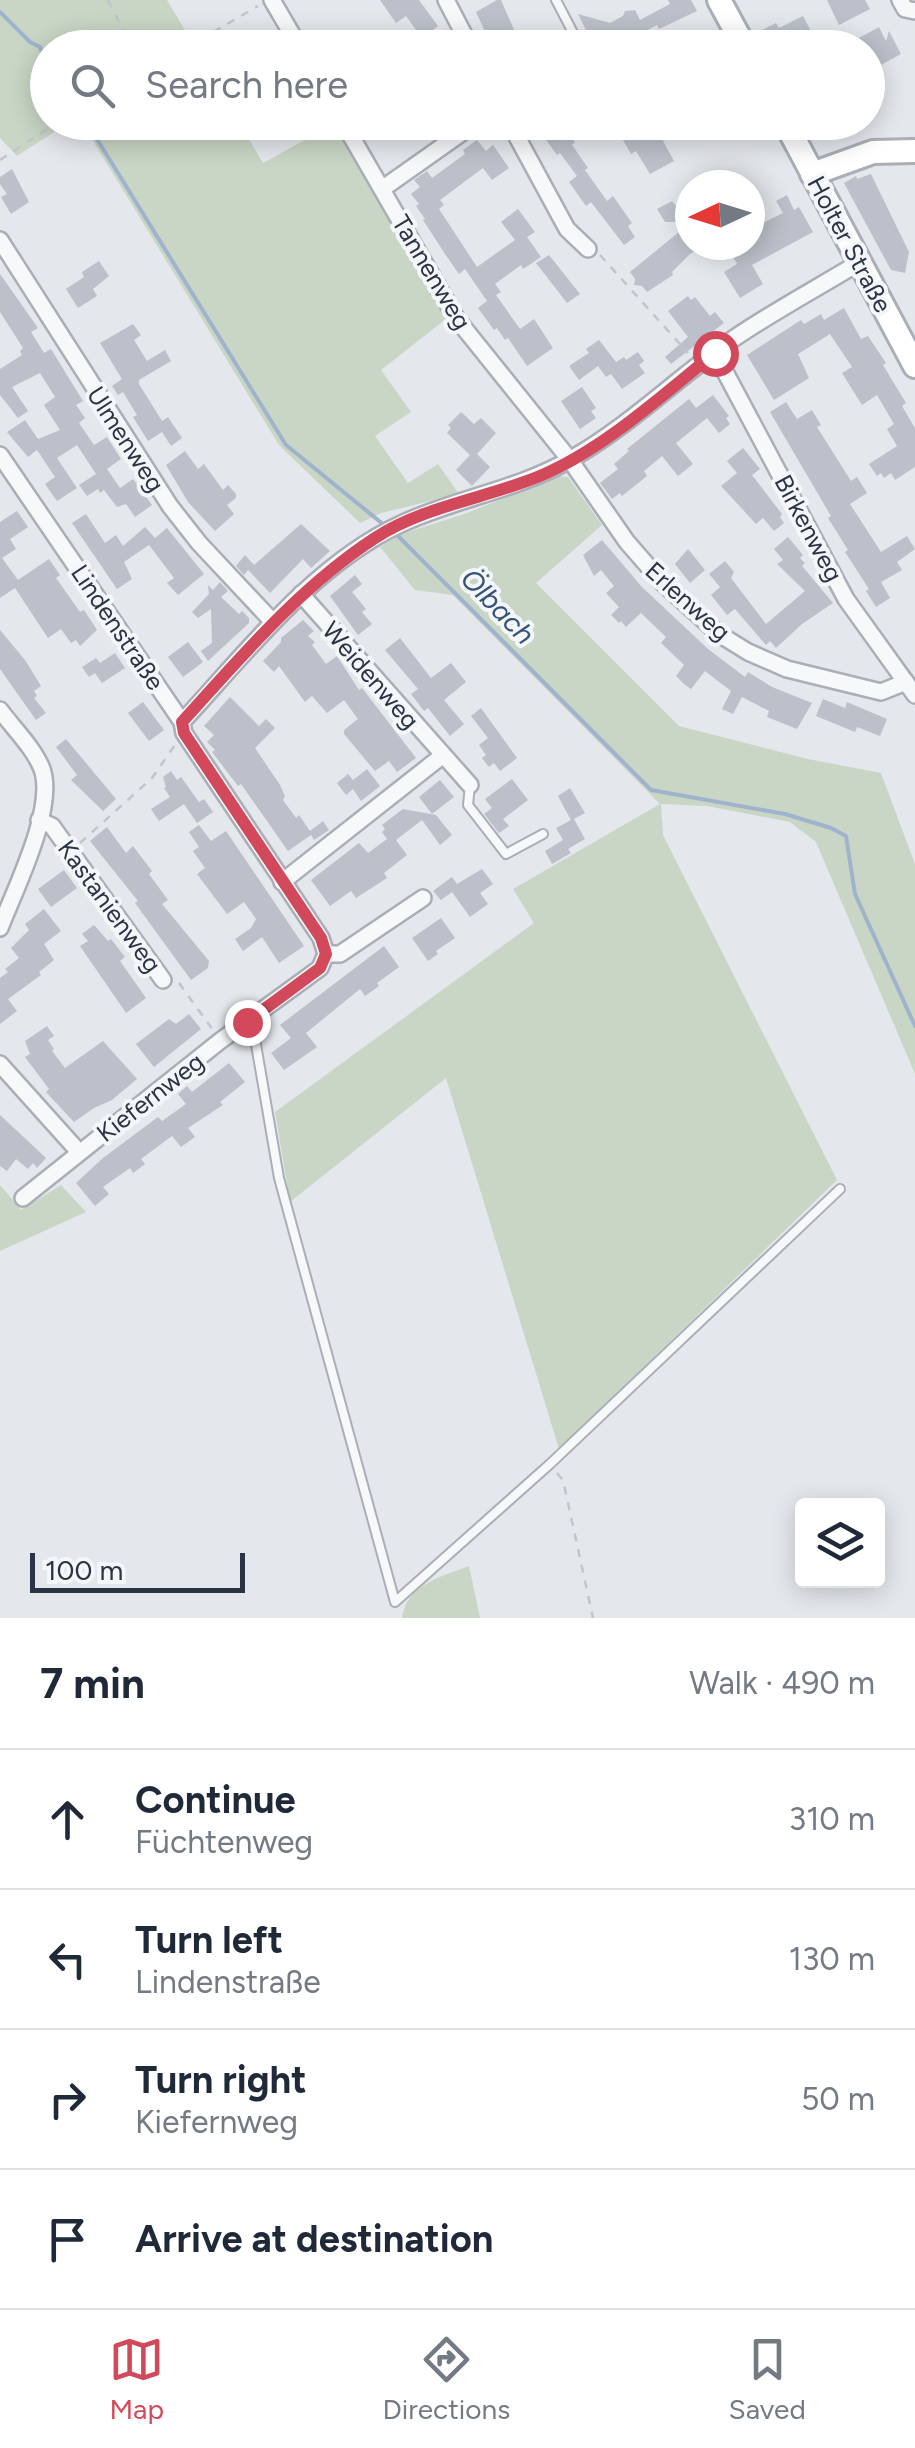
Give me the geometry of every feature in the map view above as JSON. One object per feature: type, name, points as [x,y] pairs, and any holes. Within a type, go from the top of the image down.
[{"type":"street","points":[[270,0],[289,30]]},
{"type":"street","points":[[446,0],[461,30]]},
{"type":"street","points":[[719,0],[735,30]]},
{"type":"street","points":[[900,0],[905,9],[915,12]]},
{"type":"street","name":"Tannenweg","points":[[354,140],[456,318],[570,460]]},
{"type":"street","points":[[382,189],[451,140]]},
{"type":"street","points":[[519,140],[567,230],[588,249]]},
{"type":"street","name":"Holter Straße","points":[[794,140],[915,366]]},
{"type":"street","points":[[812,174],[873,152],[915,151]]},
{"type":"street","name":"Ulmenweg","points":[[0,240],[170,506],[273,622]]},
{"type":"street","points":[[183,728],[301,594],[376,537],[403,523],[541,475],[570,460],[605,438],[715,353],[860,262]]},
{"type":"street","name":"Birkenweg","points":[[715,353],[846,599],[910,688]]},
{"type":"street","name":"Lindenstraße","points":[[0,455],[321,938],[326,954]]},
{"type":"street","name":"Erlenweg","points":[[570,460],[627,542],[661,581],[719,634],[787,669],[881,692],[910,688]]},
{"type":"street","name":"Weidenweg","points":[[301,594],[470,786]]},
{"type":"street","name":"Kastanienweg","points":[[0,710],[40,765],[45,782],[40,820],[52,826],[72,851],[164,980]]},
{"type":"street","points":[[282,882],[442,756]]},
{"type":"street","points":[[0,928],[40,820]]},
{"type":"street","name":"Kiefernweg","points":[[23,1198],[220,1040],[320,968],[326,954],[340,954],[424,898]]},
{"type":"street","points":[[0,1064],[79,1152]]},
{"type":"lane","points":[[556,0],[572,30]]},
{"type":"lane","points":[[470,786],[468,805],[506,854],[542,834]]},
{"type":"lane","points":[[247,1022],[254,1033],[279,1178],[395,1602],[550,1464],[840,1189]]},
{"type":"path","points":[[108,0],[123,30]]},
{"type":"path","points":[[218,30],[270,0]]},
{"type":"path","points":[[0,160],[31,140]]},
{"type":"path","points":[[588,249],[602,257],[699,365]]},
{"type":"path","points":[[72,851],[152,778],[183,728]]},
{"type":"path","name":"Kastanienweg","points":[[164,980],[179,983],[220,1040]]},
{"type":"path","points":[[550,1464],[563,1480],[593,1618]]},
{"type":"green space","points":[[0,0],[167,0],[185,30],[30,30],[30,140],[42,140],[17,156],[0,138]]},
{"type":"green space","points":[[92,140],[249,140],[263,163],[305,140],[361,140],[460,308],[381,370],[411,412],[375,436],[408,483],[438,464],[459,494],[381,513],[360,523],[279,445]]},
{"type":"green space","points":[[559,476],[568,477],[602,525],[536,583],[679,726],[881,773],[915,864],[915,1074],[816,842],[790,822],[707,806],[661,804],[663,835],[837,1180],[559,1449],[446,1078],[290,1202],[275,1112],[534,923],[513,889],[660,804],[453,595],[415,590],[380,547],[402,534]]},
{"type":"green space","points":[[0,1185],[21,1210],[61,1185],[86,1212],[0,1251]]},
{"type":"green space","points":[[469,1566],[480,1618],[402,1618],[405,1606],[418,1590]]},
{"type":"building","points":[[380,0],[419,0],[438,26],[416,30],[406,16],[396,23]]},
{"type":"building","points":[[501,0],[514,30],[484,30],[476,12]]},
{"type":"building","points":[[668,0],[691,0],[697,11],[659,29],[657,25],[647,30],[586,30],[578,14],[610,23],[625,11],[635,10],[640,20],[670,4]]},
{"type":"building","points":[[827,0],[865,0],[870,9],[839,25]]},
{"type":"building","points":[[803,16],[810,30],[762,30],[776,23],[779,28]]},
{"type":"building","points":[[889,31],[901,54],[885,63]]},
{"type":"building","points":[[477,140],[486,151],[493,145],[509,168],[492,180],[483,168],[440,200],[444,205],[439,209],[477,267],[515,240],[501,222],[518,209],[535,232],[527,237],[541,257],[523,269],[521,265],[495,284],[501,292],[496,295],[520,329],[534,319],[553,348],[527,366],[508,338],[505,340],[497,328],[494,330],[478,308],[487,301],[465,269],[459,274],[423,220],[416,206],[419,204],[411,194],[420,187],[414,180],[427,171],[432,178]]},
{"type":"building","points":[[546,140],[574,140],[572,145],[588,168],[585,170],[607,201],[613,196],[632,223],[628,226],[635,237],[624,245],[591,202],[586,206],[569,182],[577,176],[560,153],[557,155]]},
{"type":"building","points":[[623,140],[665,140],[674,161],[650,174],[636,151],[631,154]]},
{"type":"building","points":[[12,169],[29,202],[11,214],[1,197],[7,194],[0,177]]},
{"type":"building","points":[[871,174],[909,252],[905,273],[891,270],[844,183]]},
{"type":"building","points":[[787,195],[813,232],[765,258],[765,222],[783,213],[776,201]]},
{"type":"building","points":[[672,201],[675,222],[665,222],[657,209]]},
{"type":"building","points":[[675,235],[675,260],[684,260],[673,275],[647,292],[634,285],[630,272]]},
{"type":"building","points":[[549,255],[580,294],[567,303],[536,263]]},
{"type":"building","points":[[735,260],[761,260],[752,265],[763,284],[740,298],[724,272],[737,264]]},
{"type":"building","points":[[99,261],[109,276],[93,289],[97,296],[78,308],[66,289]]},
{"type":"building","points":[[0,274],[38,328],[31,332],[44,353],[51,349],[83,401],[76,405],[85,418],[79,423],[94,445],[107,437],[121,459],[107,469],[120,488],[133,479],[152,505],[135,517],[126,504],[117,507],[104,490],[87,496],[79,485],[96,474],[77,445],[57,458],[77,488],[57,501],[45,484],[55,477],[37,450],[28,457],[7,432],[25,420],[38,439],[60,430],[44,405],[55,397],[40,373],[12,387],[28,411],[18,418],[0,395],[0,369],[22,355],[23,348],[0,312]]},
{"type":"building","points":[[688,296],[691,300],[695,297],[710,316],[715,312],[724,323],[671,364],[665,357],[688,337],[668,311]]},
{"type":"building","points":[[844,308],[861,339],[868,336],[886,363],[883,365],[906,403],[902,406],[915,428],[915,467],[895,480],[891,473],[884,478],[881,473],[877,476],[869,464],[897,446],[887,429],[894,424],[877,395],[862,405],[842,373],[852,367],[830,334],[798,354],[809,378],[774,400],[747,355],[801,320],[804,324],[821,314],[824,320]]},
{"type":"building","points":[[133,324],[141,335],[134,340],[147,361],[165,350],[171,361],[139,380],[139,384],[162,421],[168,417],[182,438],[171,446],[162,432],[148,441],[123,392],[118,395],[112,386],[122,379],[100,343]]},
{"type":"building","points":[[599,340],[616,362],[638,352],[644,361],[639,365],[645,373],[622,389],[611,374],[606,377],[598,366],[579,380],[569,366],[589,353],[586,349]]},
{"type":"building","points":[[582,387],[596,408],[591,411],[596,418],[580,429],[561,401]]},
{"type":"building","points":[[713,395],[729,416],[726,418],[730,424],[719,433],[707,418],[676,443],[693,464],[678,476],[662,456],[644,471],[647,476],[612,499],[600,483],[618,469],[614,464],[627,449],[689,399],[696,408]]},
{"type":"building","points":[[786,402],[797,419],[812,410],[821,425],[817,427],[851,481],[857,477],[867,493],[850,504],[881,552],[907,536],[915,549],[897,562],[902,570],[881,582],[890,598],[876,607],[828,518],[831,516],[770,412]]},
{"type":"building","points":[[461,412],[474,424],[481,418],[496,433],[477,454],[490,467],[472,486],[456,470],[470,455],[447,433],[451,428],[448,425]]},
{"type":"building","points":[[743,448],[760,469],[752,475],[782,514],[784,523],[774,531],[763,518],[756,524],[721,486],[737,473],[727,461]]},
{"type":"building","points":[[185,451],[198,469],[204,464],[223,490],[228,485],[236,494],[227,505],[234,514],[215,531],[188,502],[166,465]]},
{"type":"building","points":[[17,511],[28,527],[10,539],[16,549],[2,558],[18,580],[49,559],[60,575],[56,578],[97,630],[80,646],[76,640],[71,643],[61,629],[48,638],[15,588],[0,598],[0,522]]},
{"type":"building","points":[[86,514],[105,543],[116,535],[123,546],[145,527],[155,538],[167,528],[204,574],[178,595],[167,583],[174,578],[149,545],[124,562],[132,579],[117,589],[72,523]]},
{"type":"building","points":[[301,524],[330,551],[311,568],[303,559],[270,593],[248,570],[244,575],[236,566],[245,555],[254,565]]},
{"type":"building","points":[[788,537],[803,555],[802,566],[833,603],[776,648],[770,641],[766,645],[735,609],[727,615],[711,595],[720,587],[709,574],[725,561],[734,572],[731,578],[766,624],[805,591],[777,564],[783,560],[774,549]]},
{"type":"building","points":[[602,540],[642,587],[708,649],[745,677],[748,672],[772,687],[812,703],[797,729],[767,717],[769,711],[742,697],[733,714],[722,709],[731,691],[705,671],[691,689],[684,684],[676,676],[684,665],[661,643],[666,637],[641,613],[626,627],[619,623],[611,615],[619,607],[606,593],[614,586],[601,570],[594,576],[583,555]]},
{"type":"building","points":[[688,549],[705,570],[690,583],[675,564]]},
{"type":"building","points":[[355,575],[362,584],[352,592],[372,624],[358,635],[330,596]]},
{"type":"building","points":[[220,582],[228,591],[221,597],[239,614],[242,611],[249,623],[208,661],[201,651],[212,643],[211,609],[198,618],[192,612],[209,594],[208,585],[213,590]]},
{"type":"building","points":[[303,620],[314,631],[308,636],[326,664],[337,656],[359,690],[362,688],[416,758],[397,772],[389,761],[375,771],[344,734],[358,719],[344,700],[327,713],[312,696],[305,702],[279,666],[274,672],[263,661],[281,638]]},
{"type":"building","points":[[0,630],[41,686],[34,691],[34,698],[46,713],[36,720],[0,669]]},
{"type":"building","points":[[400,638],[431,678],[451,663],[466,682],[444,700],[464,724],[450,736],[411,694],[418,689],[385,650]]},
{"type":"building","points":[[188,642],[203,662],[183,677],[168,657]]},
{"type":"building","points":[[115,653],[125,668],[102,683],[95,673],[89,677],[82,667],[96,658],[100,663]]},
{"type":"building","points":[[230,697],[259,726],[266,719],[275,728],[255,748],[296,818],[299,815],[310,831],[323,821],[329,830],[314,840],[311,835],[288,851],[241,784],[238,786],[212,752],[215,750],[207,742],[214,735],[204,726]]},
{"type":"building","points":[[823,699],[845,708],[847,702],[887,719],[880,736],[857,727],[855,732],[816,716]]},
{"type":"building","points":[[143,702],[164,730],[149,741],[128,713]]},
{"type":"building","points":[[481,708],[517,758],[500,771],[494,763],[489,767],[482,758],[486,755],[479,745],[488,738],[471,716]]},
{"type":"building","points":[[66,739],[116,799],[103,811],[71,780],[77,775],[56,747]]},
{"type":"building","points":[[367,769],[380,786],[361,801],[353,789],[346,795],[337,783],[348,774],[353,780]]},
{"type":"building","points":[[171,771],[177,780],[181,777],[199,802],[204,799],[213,812],[197,823],[184,804],[159,821],[151,809],[170,797],[163,777]]},
{"type":"building","points":[[512,779],[528,800],[503,819],[509,826],[499,833],[484,814],[492,808],[485,799]]},
{"type":"building","points":[[440,780],[454,797],[432,814],[419,797]]},
{"type":"building","points":[[570,788],[585,813],[574,819],[585,839],[552,864],[545,851],[563,840],[556,828],[571,820],[558,796]]},
{"type":"building","points":[[403,809],[436,815],[452,835],[440,845],[422,820],[396,840],[407,855],[384,873],[387,878],[356,898],[351,891],[330,906],[311,880],[359,843],[368,853],[387,839],[382,825]]},
{"type":"building","points":[[199,825],[211,841],[226,831],[304,946],[279,963],[262,937],[243,951],[235,939],[251,928],[256,919],[244,902],[227,914],[197,874],[205,868],[193,851],[199,847],[189,832]]},
{"type":"building","points":[[107,827],[126,853],[133,846],[168,900],[162,904],[209,961],[208,968],[191,980],[135,903],[138,901],[90,841]]},
{"type":"building","points":[[482,869],[493,884],[480,893],[488,904],[470,917],[452,892],[441,900],[433,891],[452,877],[457,884]]},
{"type":"building","points":[[64,870],[77,888],[51,907],[38,889]]},
{"type":"building","points":[[44,909],[61,931],[44,944],[54,960],[39,972],[41,975],[8,999],[17,1011],[0,1024],[0,978],[19,958],[11,948],[29,930],[25,924]]},
{"type":"building","points":[[441,918],[455,938],[428,961],[412,938]]},
{"type":"building","points":[[94,925],[125,957],[120,961],[146,998],[126,1013],[80,946],[88,941],[82,934]]},
{"type":"building","points":[[384,946],[399,967],[365,996],[360,989],[306,1033],[317,1047],[284,1070],[271,1053],[291,1038],[280,1025]]},
{"type":"building","points":[[189,1014],[201,1029],[154,1067],[136,1044],[169,1019],[176,1024]]},
{"type":"building","points":[[47,1026],[54,1036],[48,1040],[52,1051],[65,1068],[103,1041],[137,1079],[112,1100],[74,1122],[46,1092],[49,1089],[25,1057],[30,1054],[25,1041]]},
{"type":"building","points":[[229,1063],[245,1082],[220,1102],[223,1105],[188,1128],[195,1137],[181,1147],[172,1136],[141,1159],[145,1164],[133,1173],[130,1168],[103,1187],[109,1194],[95,1206],[76,1183],[158,1117],[162,1121],[186,1104],[178,1094],[187,1086],[192,1092]]},
{"type":"building","points":[[0,1115],[46,1158],[37,1168],[33,1163],[28,1169],[16,1159],[7,1171],[0,1166]]},
{"type":"waterway","name":"Ölbach","points":[[0,12],[30,42]]},
{"type":"waterway","name":"Ölbach","points":[[98,140],[286,445],[384,525]]},
{"type":"waterway","name":"Ölbach","points":[[396,534],[651,790],[785,814],[846,836],[855,894],[915,1026]]},
{"type":"route","points":[[247,1022],[320,968],[326,954],[321,938],[184,733],[182,722],[301,594],[376,537],[403,523],[541,475],[570,460],[605,438],[715,353]]}]
